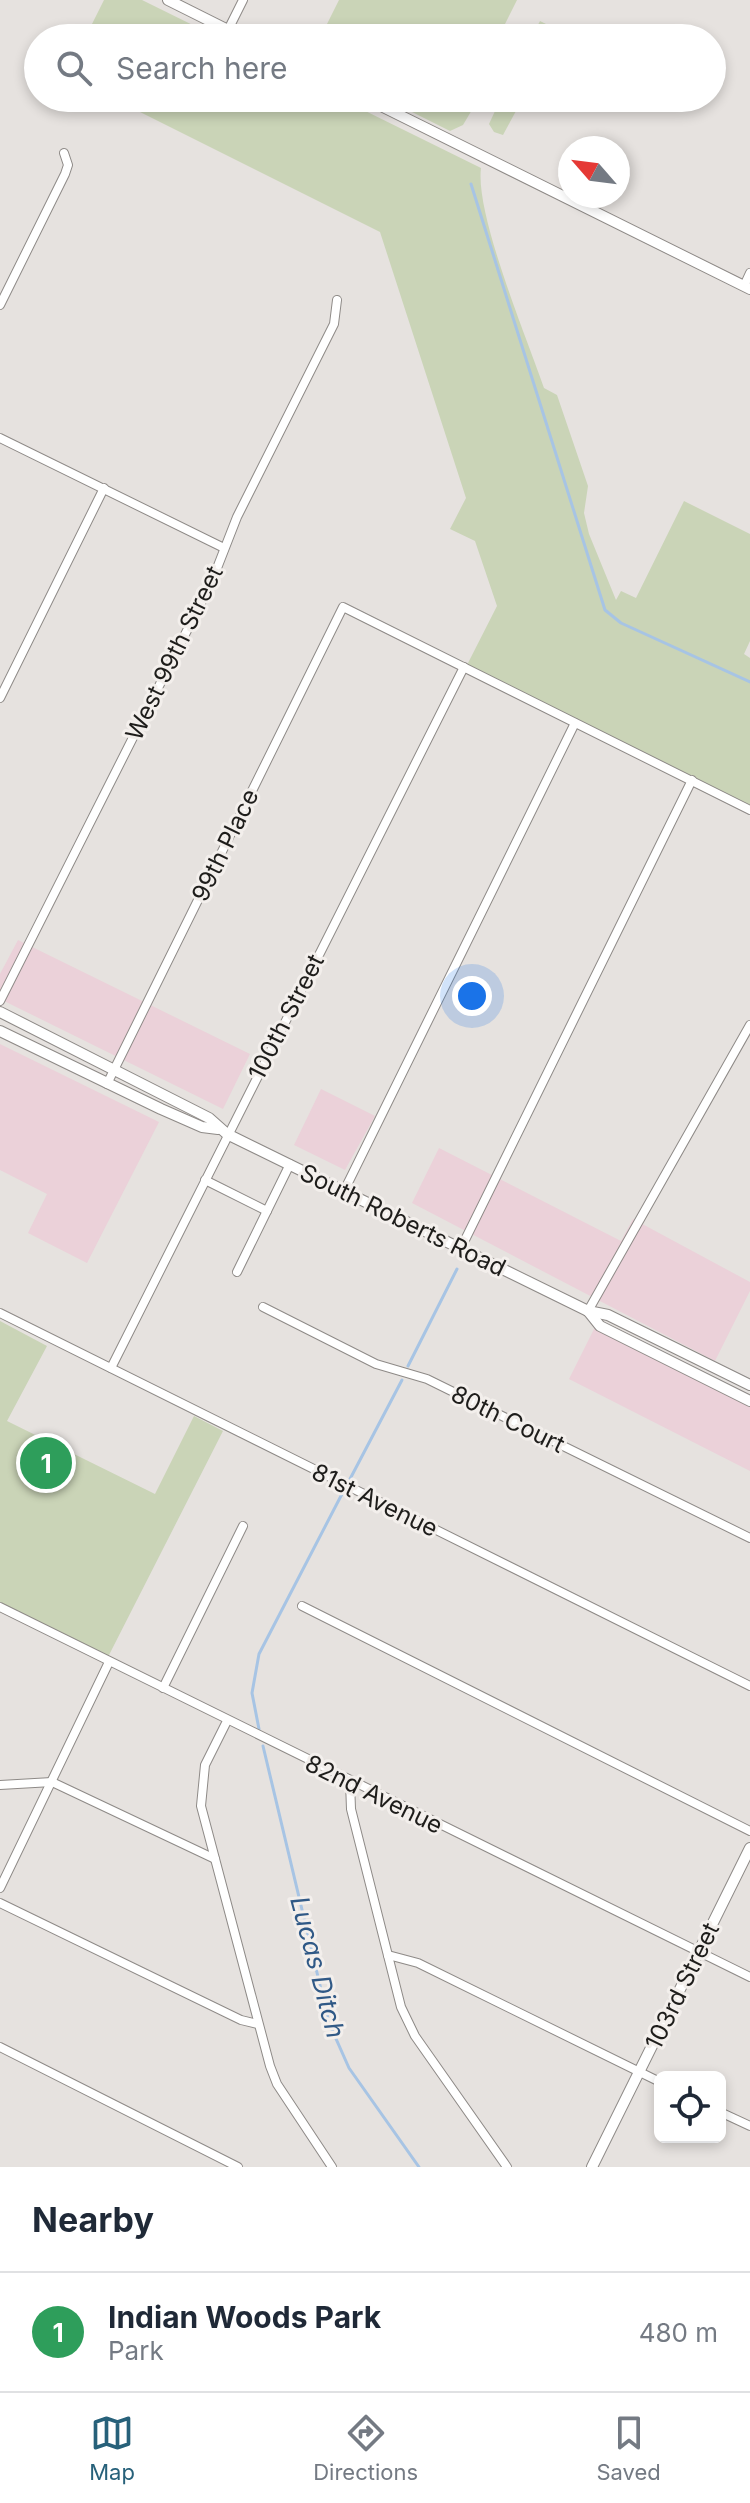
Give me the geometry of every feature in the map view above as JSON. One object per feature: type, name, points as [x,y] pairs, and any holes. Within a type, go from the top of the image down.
[{"type":"street","points":[[168,0],[216,24]]},
{"type":"street","points":[[231,24],[243,0]]},
{"type":"street","points":[[393,112],[747,288],[750,273]]},
{"type":"street","points":[[0,305],[65,174],[68,165],[64,153]]},
{"type":"street","name":"West 99th Street","points":[[0,1001],[198,609],[224,548],[334,324],[337,300]]},
{"type":"street","points":[[0,438],[224,548]]},
{"type":"street","points":[[0,698],[104,488]]},
{"type":"street","name":"99th Place","points":[[107,1084],[343,607],[464,667]]},
{"type":"street","points":[[464,667],[750,810]]},
{"type":"street","name":"100th Street","points":[[111,1368],[205,1180],[222,1131],[464,667]]},
{"type":"street","points":[[344,1191],[575,723]]},
{"type":"street","points":[[461,1248],[692,780]]},
{"type":"street","name":"South Roberts Road","points":[[0,1012],[209,1118],[222,1131]]},
{"type":"street","points":[[588,1311],[750,1025]]},
{"type":"street","name":"South Roberts Road","points":[[0,1031],[202,1127],[222,1131],[588,1311],[608,1315],[750,1385]]},
{"type":"street","points":[[237,1272],[290,1164]]},
{"type":"street","points":[[205,1180],[267,1211]]},
{"type":"street","name":"80th Court","points":[[263,1307],[388,1369],[427,1379],[750,1538]]},
{"type":"street","name":"South Roberts Road","points":[[588,1311],[600,1326],[750,1401]]},
{"type":"street","name":"81st Avenue","points":[[0,1313],[750,1686]]},
{"type":"street","points":[[163,1688],[243,1526]]},
{"type":"street","points":[[302,1606],[750,1831]]},
{"type":"street","name":"82nd Avenue","points":[[0,1607],[750,1977]]},
{"type":"street","points":[[0,1888],[109,1662]]},
{"type":"street","points":[[227,1721],[205,1765],[200,1787],[201,1806],[258,2024],[277,2084],[332,2167]]},
{"type":"street","points":[[0,1785],[52,1782],[215,1859]]},
{"type":"street","points":[[350,1782],[351,1809],[401,2007],[415,2036],[507,2167]]},
{"type":"street","name":"103rd Street","points":[[592,2167],[750,1848]]},
{"type":"street","points":[[0,1903],[241,2020],[258,2024]]},
{"type":"street","points":[[388,1955],[418,1963],[654,2079]]},
{"type":"street","points":[[0,2047],[238,2167]]},
{"type":"street","points":[[726,2115],[750,2126]]},
{"type":"shaded area","points":[[18,940],[250,1054],[223,1109],[0,999],[0,974]]},
{"type":"shaded area","points":[[0,1044],[159,1122],[87,1263],[28,1233],[47,1194],[0,1170]]},
{"type":"shaded area","points":[[321,1089],[375,1116],[345,1170],[294,1145]]},
{"type":"shaded area","points":[[439,1148],[621,1241],[633,1219],[750,1282],[750,1291],[715,1361],[412,1203]]},
{"type":"shaded area","points":[[595,1327],[750,1406],[750,1471],[569,1379]]},
{"type":"green space","points":[[104,0],[142,0],[191,24],[92,24]]},
{"type":"green space","points":[[339,0],[517,0],[505,24],[327,24]]},
{"type":"green space","points":[[140,112],[367,112],[481,168],[481,189],[494,245],[544,388],[557,395],[588,486],[584,513],[589,534],[616,600],[621,591],[636,598],[684,501],[750,534],[750,641],[744,654],[750,658],[750,806],[467,665],[497,606],[475,541],[450,529],[466,498],[380,232]]},
{"type":"green space","points":[[412,112],[471,112],[463,125],[450,131]]},
{"type":"green space","points":[[495,112],[515,112],[503,135],[494,132],[489,124]]},
{"type":"green space","points":[[0,1321],[47,1346],[7,1421],[155,1494],[194,1416],[223,1431],[108,1657],[0,1603]]},
{"type":"waterway","points":[[471,184],[605,610],[621,623],[750,682]]},
{"type":"waterway","name":"Lucas Ditch","points":[[408,1366],[457,1269]]},
{"type":"waterway","name":"Lucas Ditch","points":[[350,1479],[402,1380]]},
{"type":"waterway","name":"Lucas Ditch","points":[[259,1729],[252,1693],[259,1654],[343,1492]]},
{"type":"waterway","name":"Lucas Ditch","points":[[263,1746],[329,2023],[349,2068],[419,2167]]},
{"type":"place","name":"Indian Woods Park","points":[[46,1463]]}]
